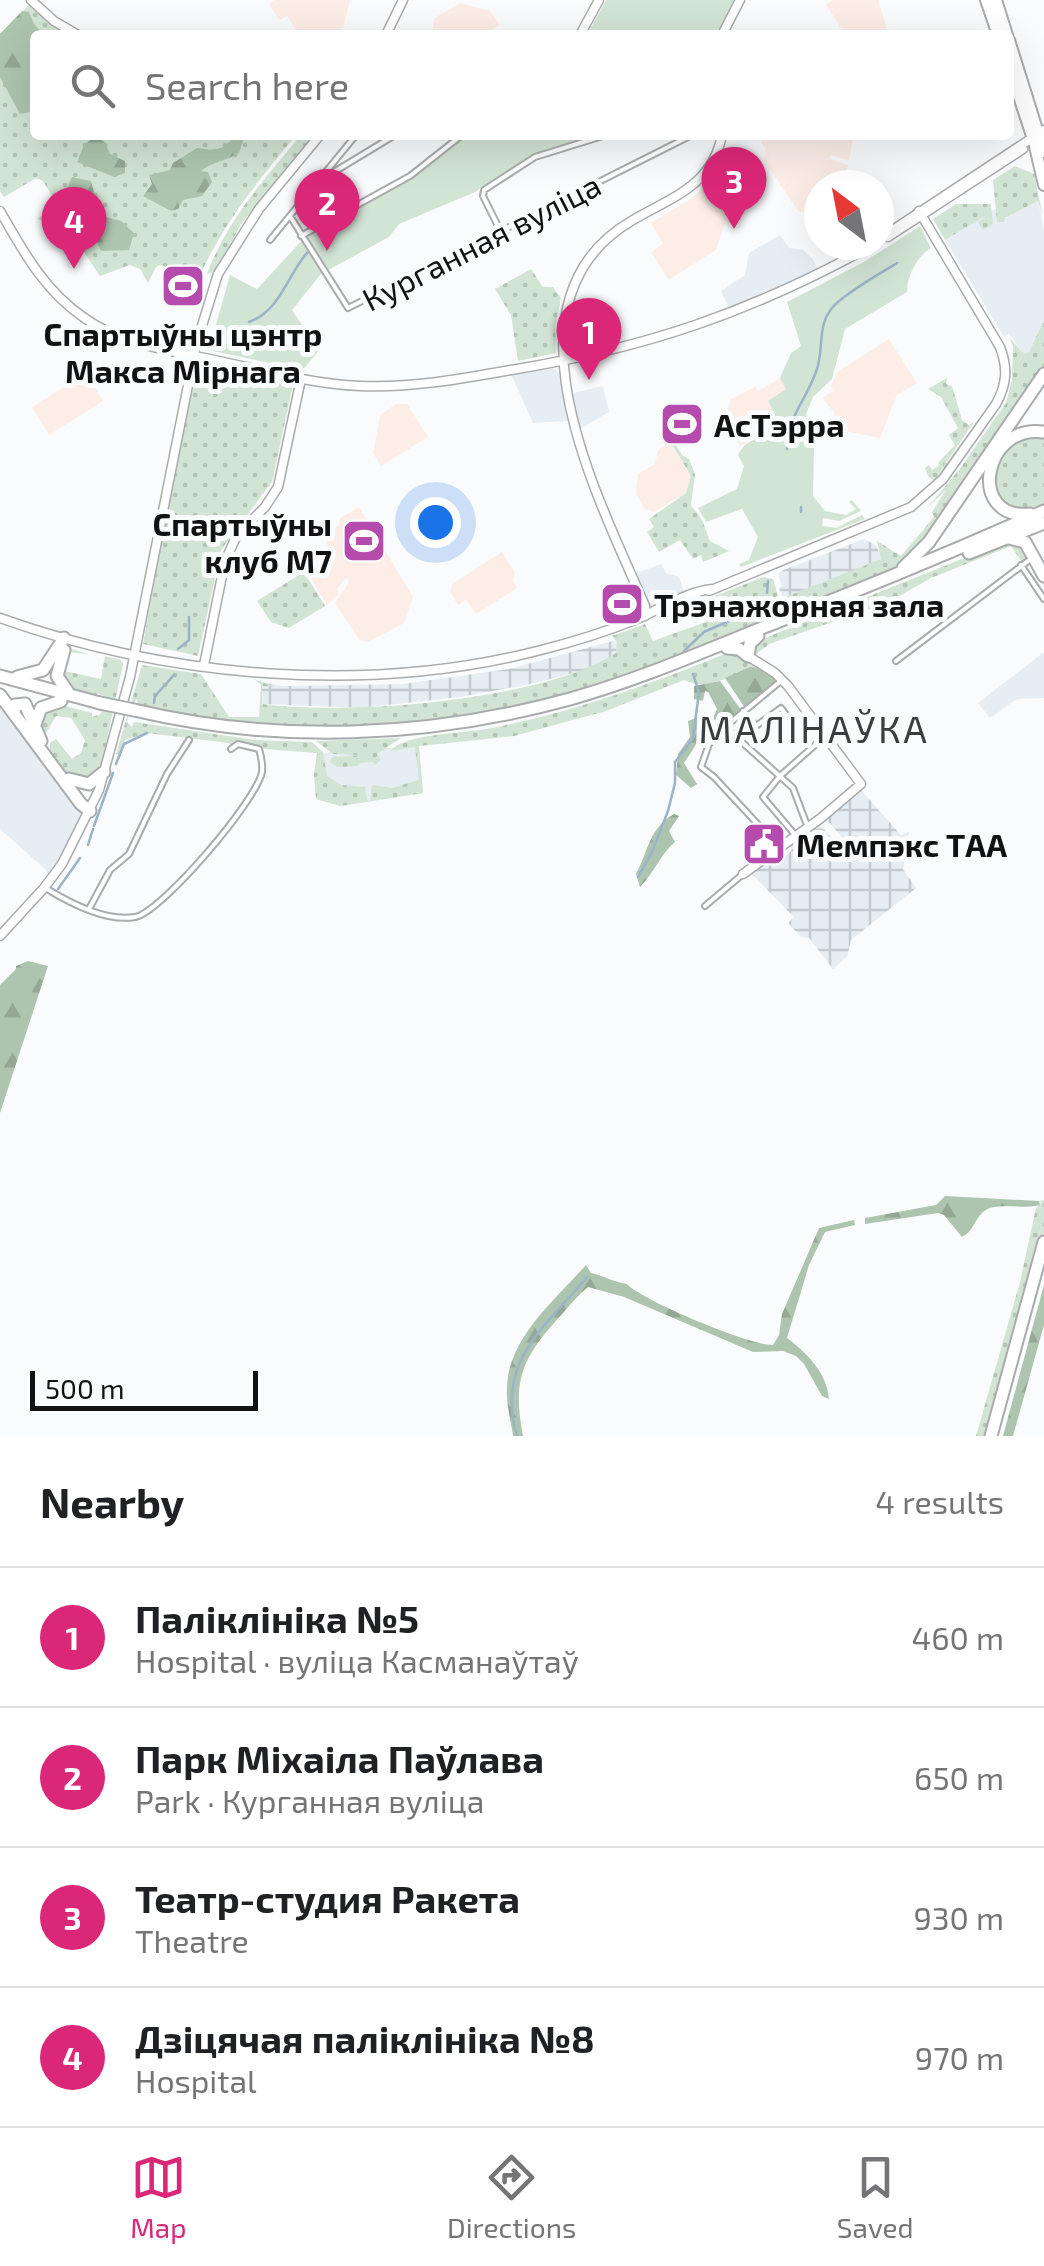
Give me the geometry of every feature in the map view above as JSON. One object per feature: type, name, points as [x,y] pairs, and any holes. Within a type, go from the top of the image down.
[{"type":"highway","points":[[877,584],[906,566],[922,550],[1044,374]]},
{"type":"highway","points":[[1044,432],[1022,433],[1005,443],[992,462],[989,481],[995,500],[1006,511],[1025,515],[1044,511]]},
{"type":"highway","points":[[658,672],[877,584],[1044,511]]},
{"type":"highway","points":[[1,678],[68,699],[226,730],[349,738],[471,727],[572,704],[727,648],[1044,523]]},
{"type":"highway","points":[[1032,562],[1031,535],[1044,523]]},
{"type":"highway","points":[[1005,538],[1022,540],[1044,576]]},
{"type":"highway","points":[[727,648],[748,656],[750,643],[758,636]]},
{"type":"highway","points":[[64,638],[57,676],[68,699]]},
{"type":"highway","points":[[1,678],[38,673],[52,660],[64,638]]},
{"type":"highway","points":[[0,695],[89,813]]},
{"type":"highway","points":[[34,726],[40,708],[68,699]]},
{"type":"highway","points":[[14,714],[16,705],[25,704],[34,726],[89,813]]},
{"type":"highway","points":[[69,779],[88,784],[104,772]]},
{"type":"highway","points":[[994,1436],[1044,1242]]},
{"type":"highway","points":[[994,1436],[1044,1266]]},
{"type":"main road","points":[[31,0],[69,30]]},
{"type":"main road","points":[[388,30],[403,0]]},
{"type":"main road","points":[[583,30],[599,0]]},
{"type":"main road","points":[[725,30],[740,0]]},
{"type":"main road","points":[[986,0],[996,30]]},
{"type":"main road","points":[[996,0],[1005,30]]},
{"type":"main road","points":[[1014,56],[1040,134],[1044,184]]},
{"type":"main road","points":[[1014,77],[1040,134]]},
{"type":"main road","points":[[894,231],[1020,152],[1040,134]]},
{"type":"main road","points":[[921,214],[1040,134]]},
{"type":"main road","points":[[2,931],[44,888],[73,847],[104,772],[134,654],[194,356],[213,289],[258,208],[316,140]]},
{"type":"main road","points":[[645,616],[572,414],[564,362],[564,316],[572,287],[586,262],[616,230],[696,184],[712,162],[720,140]]},
{"type":"main road","points":[[1020,152],[1041,156]]},
{"type":"main road","points":[[0,211],[40,278],[84,318],[126,340],[301,379],[356,386],[406,386],[564,362],[673,335],[805,282],[845,260]]},
{"type":"main road","points":[[0,618],[64,638],[204,665],[295,675],[438,670],[544,650],[645,616],[905,511],[944,479],[996,404],[1006,372],[1000,347],[921,214]]},
{"type":"main road","points":[[204,665],[225,561],[237,536],[278,487],[301,379]]},
{"type":"main road","points":[[744,874],[861,784],[782,680],[748,656]]},
{"type":"street","points":[[270,240],[352,140]]},
{"type":"street","points":[[320,180],[387,140]]},
{"type":"street","points":[[301,236],[410,176],[456,140]]},
{"type":"street","points":[[501,232],[482,196],[484,190],[526,162],[591,140]]},
{"type":"street","name":"Курганная вуліца","points":[[290,216],[348,308],[682,140]]},
{"type":"street","points":[[896,661],[1032,562],[1044,600]]},
{"type":"street","points":[[778,848],[702,767],[701,761],[709,744],[725,728],[782,680]]},
{"type":"street","points":[[744,711],[756,726],[781,708],[811,748]]},
{"type":"street","points":[[725,728],[794,788],[808,828]]},
{"type":"street","points":[[796,836],[763,800],[780,776],[825,736]]},
{"type":"street","points":[[89,908],[110,870],[129,854],[188,740]]},
{"type":"street","points":[[44,888],[123,918],[148,913],[236,819],[260,778],[258,748],[238,744],[231,750]]},
{"type":"street","points":[[706,906],[744,874]]},
{"type":"shaded area","points":[[274,0],[350,0],[342,30],[296,30],[287,16],[279,20],[269,4]]},
{"type":"shaded area","points":[[833,0],[878,0],[887,29],[842,30],[826,4]]},
{"type":"shaded area","points":[[460,3],[490,11],[500,25],[491,30],[432,30],[435,18]]},
{"type":"shaded area","points":[[764,140],[853,140],[849,160],[831,155],[829,159],[848,165],[847,170],[804,170],[804,212],[798,211],[764,160],[761,142]]},
{"type":"shaded area","points":[[714,182],[730,208],[716,250],[669,280],[651,252],[663,244],[651,223]]},
{"type":"shaded area","points":[[1038,200],[1044,231],[1044,320],[1024,355],[1009,334],[1004,337],[945,240],[995,209],[1006,218]]},
{"type":"shaded area","points":[[780,235],[789,248],[804,251],[804,260],[813,260],[818,271],[730,310],[721,291],[745,275],[749,253]]},
{"type":"shaded area","points":[[889,339],[917,383],[897,395],[880,438],[840,430],[834,424],[834,412],[822,398],[833,391],[837,372]]},
{"type":"shaded area","points":[[553,368],[561,374],[568,421],[533,423],[511,374]]},
{"type":"shaded area","points":[[82,376],[85,380],[89,378],[103,401],[49,435],[32,407]]},
{"type":"shaded area","points":[[780,378],[787,389],[768,431],[740,446],[724,420],[731,399],[755,387],[758,391]]},
{"type":"shaded area","points":[[603,386],[609,412],[580,429],[573,393]]},
{"type":"shaded area","points":[[396,404],[407,404],[428,437],[381,466],[373,453],[380,415]]},
{"type":"shaded area","points":[[672,446],[691,476],[686,493],[654,512],[645,509],[636,494],[638,474],[655,464],[658,450]]},
{"type":"shaded area","points":[[359,507],[413,597],[404,623],[368,642],[359,640],[335,603],[349,582],[346,578],[337,589],[339,594],[327,605],[308,573],[334,556],[327,544],[329,531],[339,525],[340,518]]},
{"type":"shaded area","points":[[864,539],[876,545],[882,559],[783,598],[778,575],[781,571]]},
{"type":"shaded area","points":[[502,552],[515,572],[513,581],[517,588],[476,614],[466,600],[458,605],[450,592],[452,584]]},
{"type":"shaded area","points":[[661,564],[666,573],[679,577],[685,594],[650,607],[634,574]]},
{"type":"shaded area","points":[[617,642],[616,653],[592,668],[460,697],[360,708],[262,704],[262,682],[283,686],[403,684],[509,669]]},
{"type":"shaded area","points":[[1044,652],[1044,698],[1017,699],[990,718],[978,703]]},
{"type":"shaded area","points":[[0,701],[82,811],[68,846],[48,876],[0,829]]},
{"type":"shaded area","points":[[418,746],[423,793],[340,806],[316,799],[314,775],[318,753]]},
{"type":"shaded area","points":[[860,789],[901,835],[909,832],[903,869],[916,888],[851,940],[847,957],[833,969],[809,938],[801,937],[788,923],[794,917],[750,872],[773,855],[780,861],[792,850],[789,843],[819,824],[847,854],[852,849],[827,820]]},
{"type":"green space","points":[[606,0],[734,0],[719,30],[590,30]]},
{"type":"green space","points":[[29,5],[66,30],[30,30],[30,140],[292,140],[230,221],[199,278],[160,265],[148,283],[140,269],[130,265],[100,276],[75,239],[65,245],[51,223],[37,219],[58,206],[43,181],[36,178],[4,197],[0,191],[0,34]]},
{"type":"green space","points":[[22,11],[29,12],[39,30],[30,30],[30,112],[20,114],[0,77],[0,34]]},
{"type":"green space","points":[[90,140],[105,142],[110,154],[125,161],[125,173],[114,177],[77,162]]},
{"type":"green space","points":[[231,140],[243,140],[239,153],[201,171],[208,172],[212,182],[202,196],[183,200],[178,209],[171,211],[143,196],[152,184],[149,175],[170,170],[173,163],[197,148],[223,147]]},
{"type":"green space","points":[[297,140],[311,140],[241,224],[216,271],[207,274],[236,218]]},
{"type":"green space","points":[[459,140],[581,140],[531,156],[475,192],[399,224],[389,237],[321,274],[292,310],[319,350],[303,370],[213,351],[210,346],[230,275],[257,289],[308,234],[410,179]]},
{"type":"green space","points":[[1015,166],[1034,174],[1043,217],[1038,201],[1004,222],[997,222],[993,180]]},
{"type":"green space","points":[[72,177],[91,181],[106,217],[121,221],[134,233],[129,250],[101,251],[90,227],[66,226],[62,201]]},
{"type":"green space","points":[[956,204],[991,204],[993,224],[983,230],[978,222],[990,213],[945,240],[933,219]]},
{"type":"green space","points":[[920,226],[931,248],[914,267],[907,292],[845,329],[832,379],[813,397],[806,414],[814,449],[813,496],[825,511],[846,515],[856,509],[849,502],[852,500],[861,511],[839,521],[823,518],[822,526],[836,528],[862,515],[865,519],[741,567],[739,564],[749,560],[758,537],[742,509],[706,522],[698,508],[737,489],[744,466],[738,455],[770,423],[774,413],[768,401],[786,389],[780,378],[791,353],[801,346],[787,302],[867,260],[894,260],[894,243]]},
{"type":"green space","points":[[531,269],[543,287],[553,287],[561,298],[555,327],[556,353],[518,361],[511,315],[495,289]]},
{"type":"green space","points":[[1044,320],[1044,369],[921,547],[894,569],[645,673],[519,707],[392,725],[306,727],[200,719],[138,708],[137,700],[131,704],[127,722],[132,727],[134,722],[255,740],[312,742],[323,752],[327,776],[341,785],[365,787],[370,801],[372,785],[392,788],[419,780],[415,747],[390,751],[408,741],[550,715],[732,651],[763,669],[703,684],[684,680],[606,711],[514,736],[419,746],[423,793],[340,806],[316,799],[317,753],[238,743],[230,747],[229,743],[147,733],[125,740],[116,754],[142,665],[201,674],[229,717],[259,717],[261,685],[254,679],[275,687],[262,686],[262,704],[344,708],[444,701],[542,683],[583,669],[616,653],[617,642],[612,636],[645,624],[653,641],[706,622],[700,604],[690,606],[763,577],[773,579],[778,596],[783,598],[881,559],[877,541],[901,556],[934,517],[932,512],[946,490],[927,508],[1006,403],[1012,380],[1013,346],[1009,337],[1024,354],[1029,352]]},
{"type":"green space","points":[[202,366],[293,385],[272,482],[221,550],[198,656],[143,644],[169,497],[197,370]]},
{"type":"green space","points":[[947,378],[962,420],[969,425],[974,422],[934,480],[976,423],[977,427],[937,483],[928,476],[925,468],[939,466],[955,445],[949,435],[958,428],[941,397],[928,389]]},
{"type":"green space","points":[[1034,433],[1044,434],[1044,506],[1032,511],[1004,508],[991,483],[1003,449]]},
{"type":"green space","points":[[673,440],[689,459],[695,474],[691,505],[710,541],[729,551],[703,562],[701,555],[693,559],[680,540],[659,552],[647,532],[654,527],[649,519],[686,493],[691,476],[673,446],[665,445]]},
{"type":"green space","points":[[1009,540],[1019,541],[1016,542],[1026,559],[1022,562],[1011,546],[931,578],[887,603],[769,644],[755,655],[758,662],[752,653],[754,643],[760,640]]},
{"type":"green space","points":[[304,572],[325,606],[289,628],[271,622],[257,601]]},
{"type":"green space","points":[[65,647],[89,654],[67,652],[64,671],[101,679],[105,656],[123,664],[100,772],[94,779],[69,776],[50,750],[50,743],[56,739],[72,759],[81,753],[85,740],[71,718],[56,716],[43,738],[35,725],[53,703],[92,713],[92,717],[101,714],[104,696],[69,692],[62,686]]},
{"type":"green space","points":[[750,667],[777,677],[745,708],[725,678]]},
{"type":"green space","points":[[720,681],[742,711],[727,723],[721,721],[699,740],[684,763],[697,784],[691,788],[676,775],[678,754],[690,737],[688,721],[699,717],[707,731],[717,709],[708,692],[705,691],[703,701],[694,699],[694,686]]},
{"type":"green space","points":[[401,738],[377,754],[381,759],[376,765],[372,762],[337,767],[330,762],[332,757],[362,755],[333,754],[316,741]]},
{"type":"green space","points":[[674,814],[679,816],[669,831],[675,842],[640,887],[636,874],[650,841],[659,826]]},
{"type":"green space","points":[[28,961],[48,966],[0,1113],[0,985],[16,966]]},
{"type":"green space","points":[[945,1196],[1039,1201],[1040,1205],[988,1209],[962,1237],[938,1213],[865,1224],[865,1218],[936,1205]]},
{"type":"green space","points":[[1044,1200],[1044,1232],[989,1436],[976,1436],[1020,1282],[1036,1208]]},
{"type":"green space","points":[[854,1220],[855,1225],[825,1232],[809,1265],[787,1338],[815,1364],[829,1399],[822,1396],[796,1356],[783,1351],[753,1352],[624,1297],[588,1287],[543,1336],[527,1361],[519,1402],[523,1436],[513,1436],[507,1389],[515,1353],[547,1306],[586,1265],[591,1273],[627,1284],[697,1321],[773,1345],[819,1228]]},
{"type":"green space","points":[[1044,1285],[1044,1325],[1013,1436],[1003,1436]]},
{"type":"waterway","points":[[249,322],[277,300],[308,252]]},
{"type":"waterway","name":"МАЛІНАЎКА","points":[[787,449],[794,416],[817,369],[827,315],[844,297],[897,263]]},
{"type":"waterway","points":[[230,347],[241,333]]},
{"type":"waterway","name":"МАЛІНАЎКА","points":[[801,507],[801,512]]},
{"type":"waterway","name":"МАЛІНАЎКА","points":[[767,593],[768,581]]},
{"type":"waterway","name":"МАЛІНАЎКА","points":[[684,651],[704,632],[740,616],[762,598]]},
{"type":"waterway","points":[[178,649],[189,640],[189,617]]},
{"type":"waterway","name":"МАЛІНАЎКА","points":[[638,877],[668,811],[675,762],[693,738],[699,692],[693,674]]},
{"type":"waterway","points":[[154,703],[155,696],[174,675]]},
{"type":"waterway","points":[[116,764],[124,744],[147,733]]},
{"type":"waterway","points":[[94,826],[113,773]]},
{"type":"waterway","points":[[88,845],[93,829]]},
{"type":"waterway","points":[[58,889],[80,858]]},
{"type":"waterway","points":[[517,1436],[512,1410],[518,1366],[540,1330],[587,1277]]},
{"type":"place","name":"Театр-студия Ракета","points":[[734,229]]},
{"type":"place","name":"Парк Міхаіла Паўлава","points":[[327,251]]},
{"type":"place","name":"Дзіцячая паліклініка №8","points":[[74,269]]},
{"type":"place","name":"Спартыўны цэнтр Макса Мірнага","points":[[183,286]]},
{"type":"place","name":"Паліклініка №5","points":[[589,380]]},
{"type":"place","name":"АсТэрра","points":[[682,424]]},
{"type":"place","name":"Спартыўны клуб М7","points":[[364,541]]},
{"type":"place","name":"Трэнажорная зала","points":[[622,604]]},
{"type":"place","name":"Мемпэкс ТАА","points":[[764,844]]},
{"type":"district","name":"МАЛІНАЎКА","points":[[814,728]]}]
